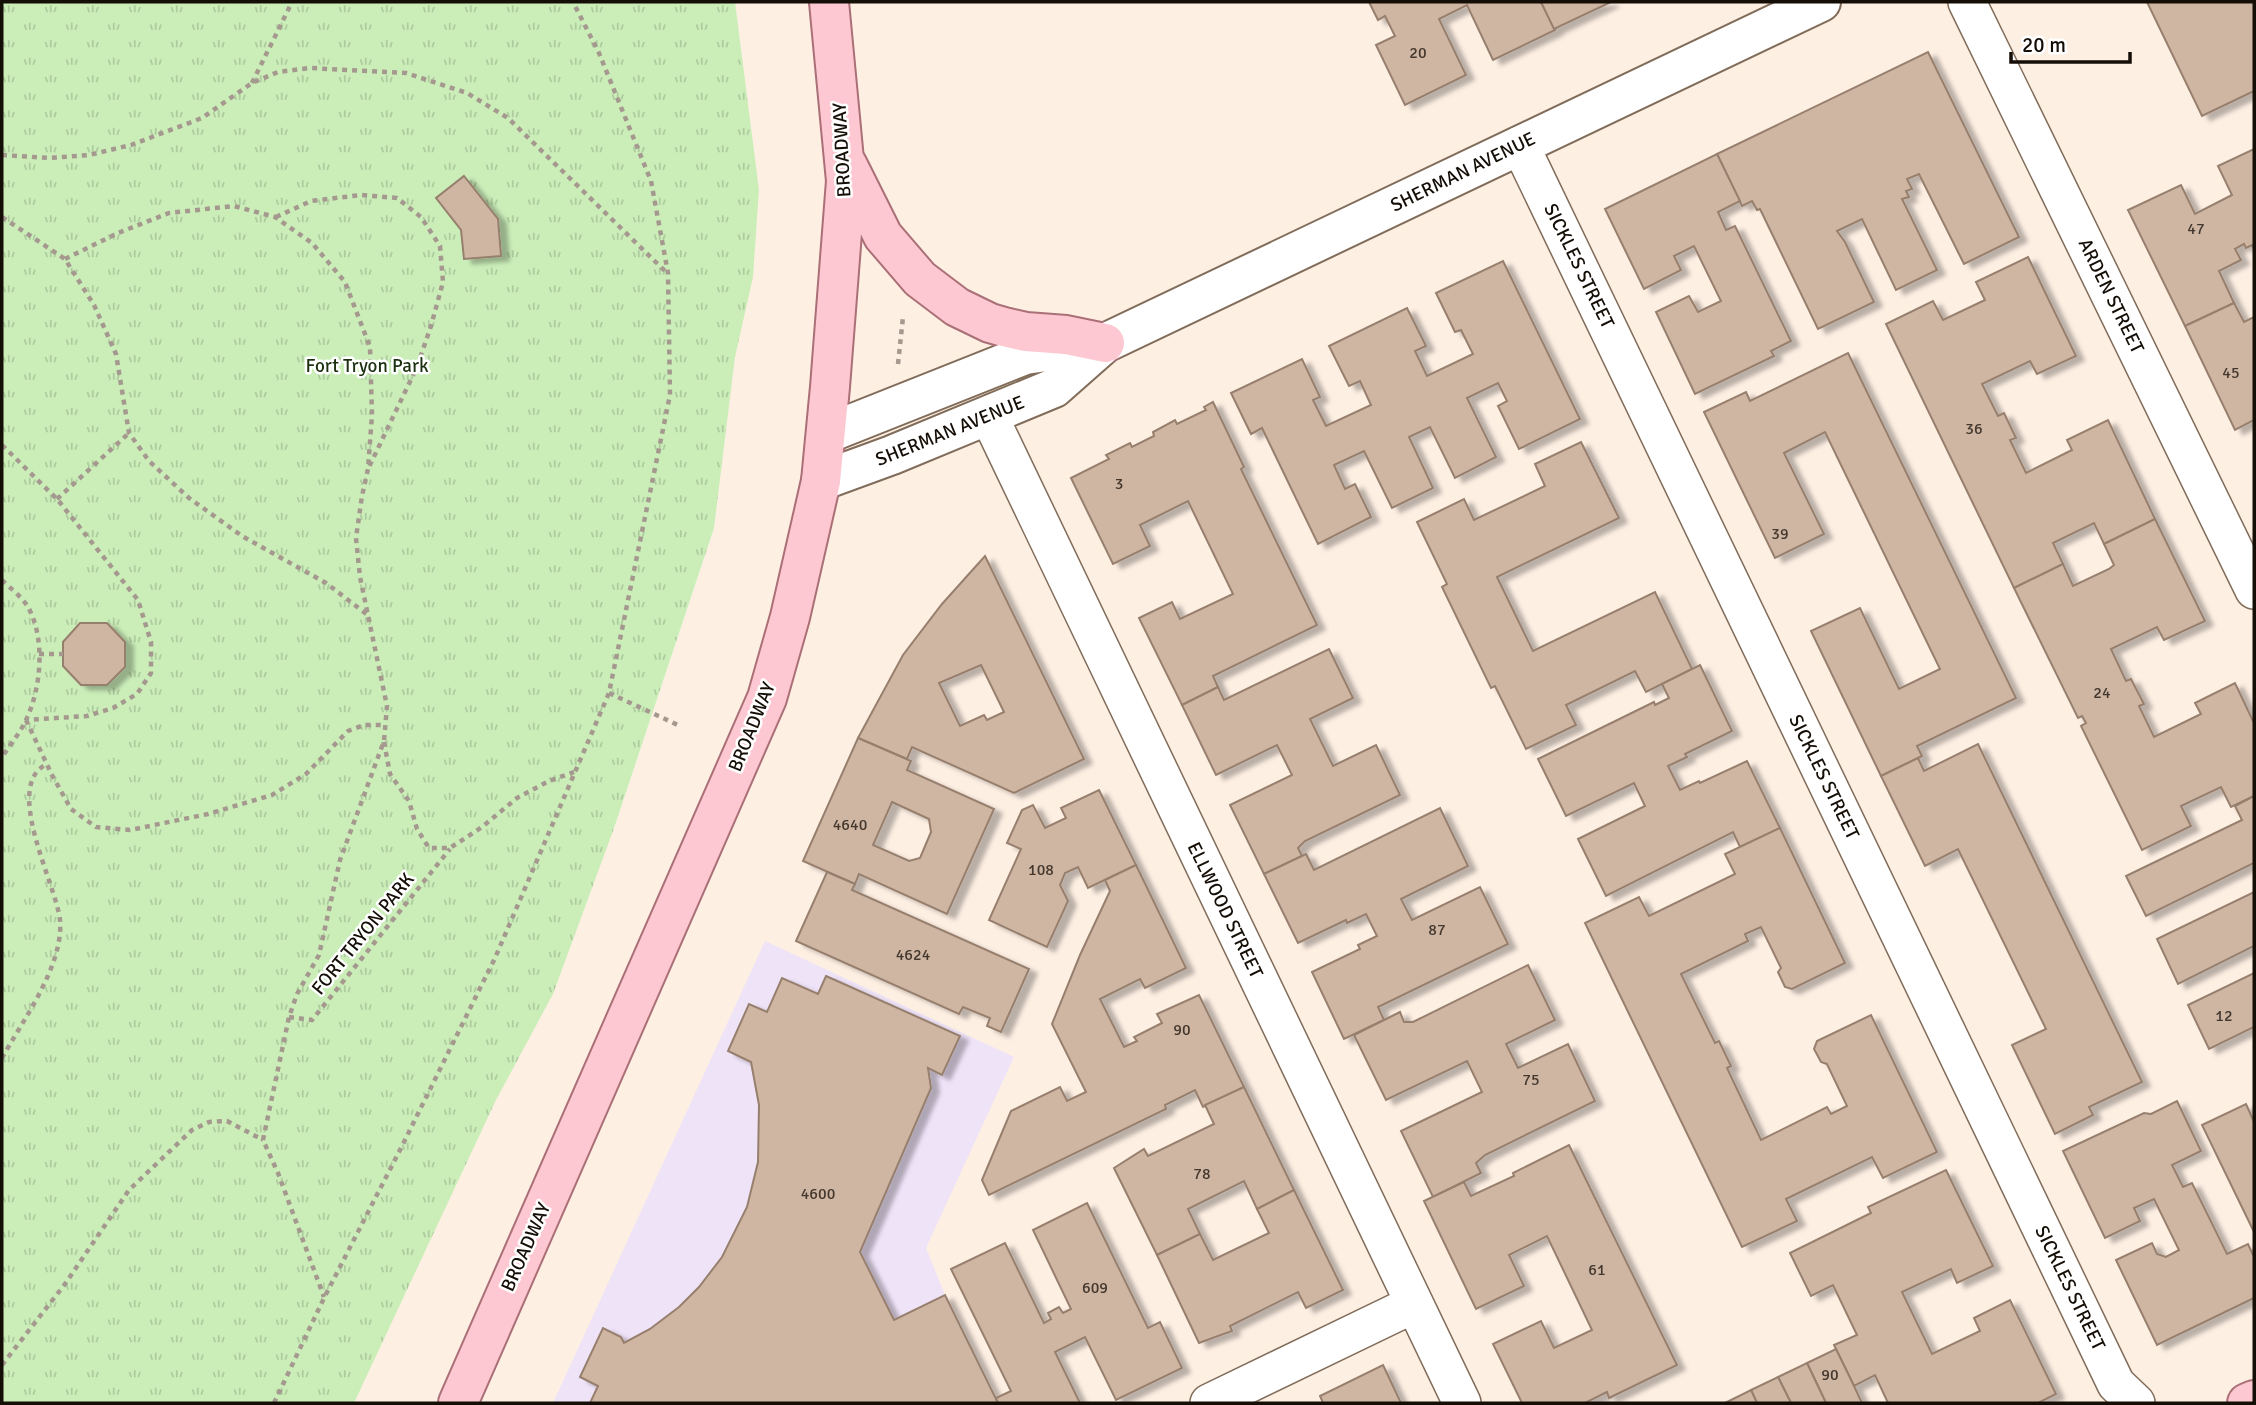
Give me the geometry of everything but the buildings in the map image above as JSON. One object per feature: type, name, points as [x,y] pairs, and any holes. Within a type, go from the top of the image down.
[{"type":"main road","name":"BROADWAY","points":[[458,1403],[767,698],[790,617],[821,481],[846,181],[829,2]]},
{"type":"main road","name":"SHERMAN AVENUE","points":[[821,481],[892,455],[1054,388],[1105,344],[1821,2]]},
{"type":"main road","points":[[846,160],[883,236],[920,279],[957,307],[990,323],[1026,332],[1066,335],[1105,344]]},
{"type":"main road","name":"SHERMAN AVENUE","points":[[826,434],[1025,355],[1105,344]]},
{"type":"main road","points":[[2248,1403],[2254,1400]]},
{"type":"street","name":"ARDEN STREET","points":[[1967,2],[2254,590]]},
{"type":"street","name":"SICKLES STREET","points":[[1520,145],[2116,1384],[2136,1403]]},
{"type":"street","name":"ELLWOOD STREET","points":[[989,416],[1462,1403]]},
{"type":"street","points":[[1209,1403],[1414,1304]]},
{"type":"path","points":[[252,83],[292,2]]},
{"type":"path","points":[[274,1403],[495,958],[609,693],[670,395],[668,273],[651,181],[599,53],[573,2]]},
{"type":"path","points":[[2,155],[50,158],[89,155],[131,145],[202,118],[252,83],[278,72],[310,68],[406,74],[467,93],[508,118],[668,273]]},
{"type":"path","points":[[275,217],[311,201],[361,195],[397,198],[421,217],[440,246],[443,282],[431,326],[417,367],[368,468]]},
{"type":"path","points":[[65,259],[118,233],[169,213],[234,206],[275,217],[312,243],[345,282],[370,347],[372,415],[368,468],[356,538],[360,577],[387,706],[384,741],[390,774],[409,801],[417,830],[429,848],[450,848],[517,799],[549,781],[574,772]]},
{"type":"path","points":[[2,217],[65,259],[94,305],[116,354],[129,433],[149,461],[189,498],[242,536],[326,583],[369,617]]},
{"type":"path","points":[[897,374],[905,305]]},
{"type":"path","points":[[57,499],[129,433]]},
{"type":"path","points":[[2,445],[57,499],[138,600],[151,642],[151,673],[137,694],[113,708],[87,716],[26,720]]},
{"type":"path","points":[[2,580],[28,606],[36,628],[39,654],[36,688],[26,720],[2,757]]},
{"type":"path","points":[[39,654],[63,654]]},
{"type":"path","points":[[609,693],[680,726]]},
{"type":"path","points":[[26,720],[71,809],[96,827],[130,830],[208,814],[272,795],[306,774],[348,731],[364,725],[385,725]]},
{"type":"path","points":[[324,1298],[278,1173],[263,1140],[289,1017],[297,994],[319,955],[340,860],[384,741]]},
{"type":"path","points":[[2,1058],[51,968],[59,942],[60,920],[28,804],[30,781],[36,771],[47,764]]},
{"type":"path","name":"FORT TRYON PARK","points":[[289,1017],[312,1020],[450,848]]},
{"type":"path","points":[[2,1365],[65,1284],[129,1190],[192,1130],[209,1122],[227,1121],[263,1140]]},
{"type":"shaded area","points":[[765,941],[1014,1057],[926,1248],[945,1295],[998,1403],[553,1403]]},
{"type":"green space","name":"Fort Tryon Park","points":[[2,2],[735,2],[759,190],[753,277],[735,357],[714,528],[613,831],[553,994],[496,1100],[354,1403],[2,1403]]}]
